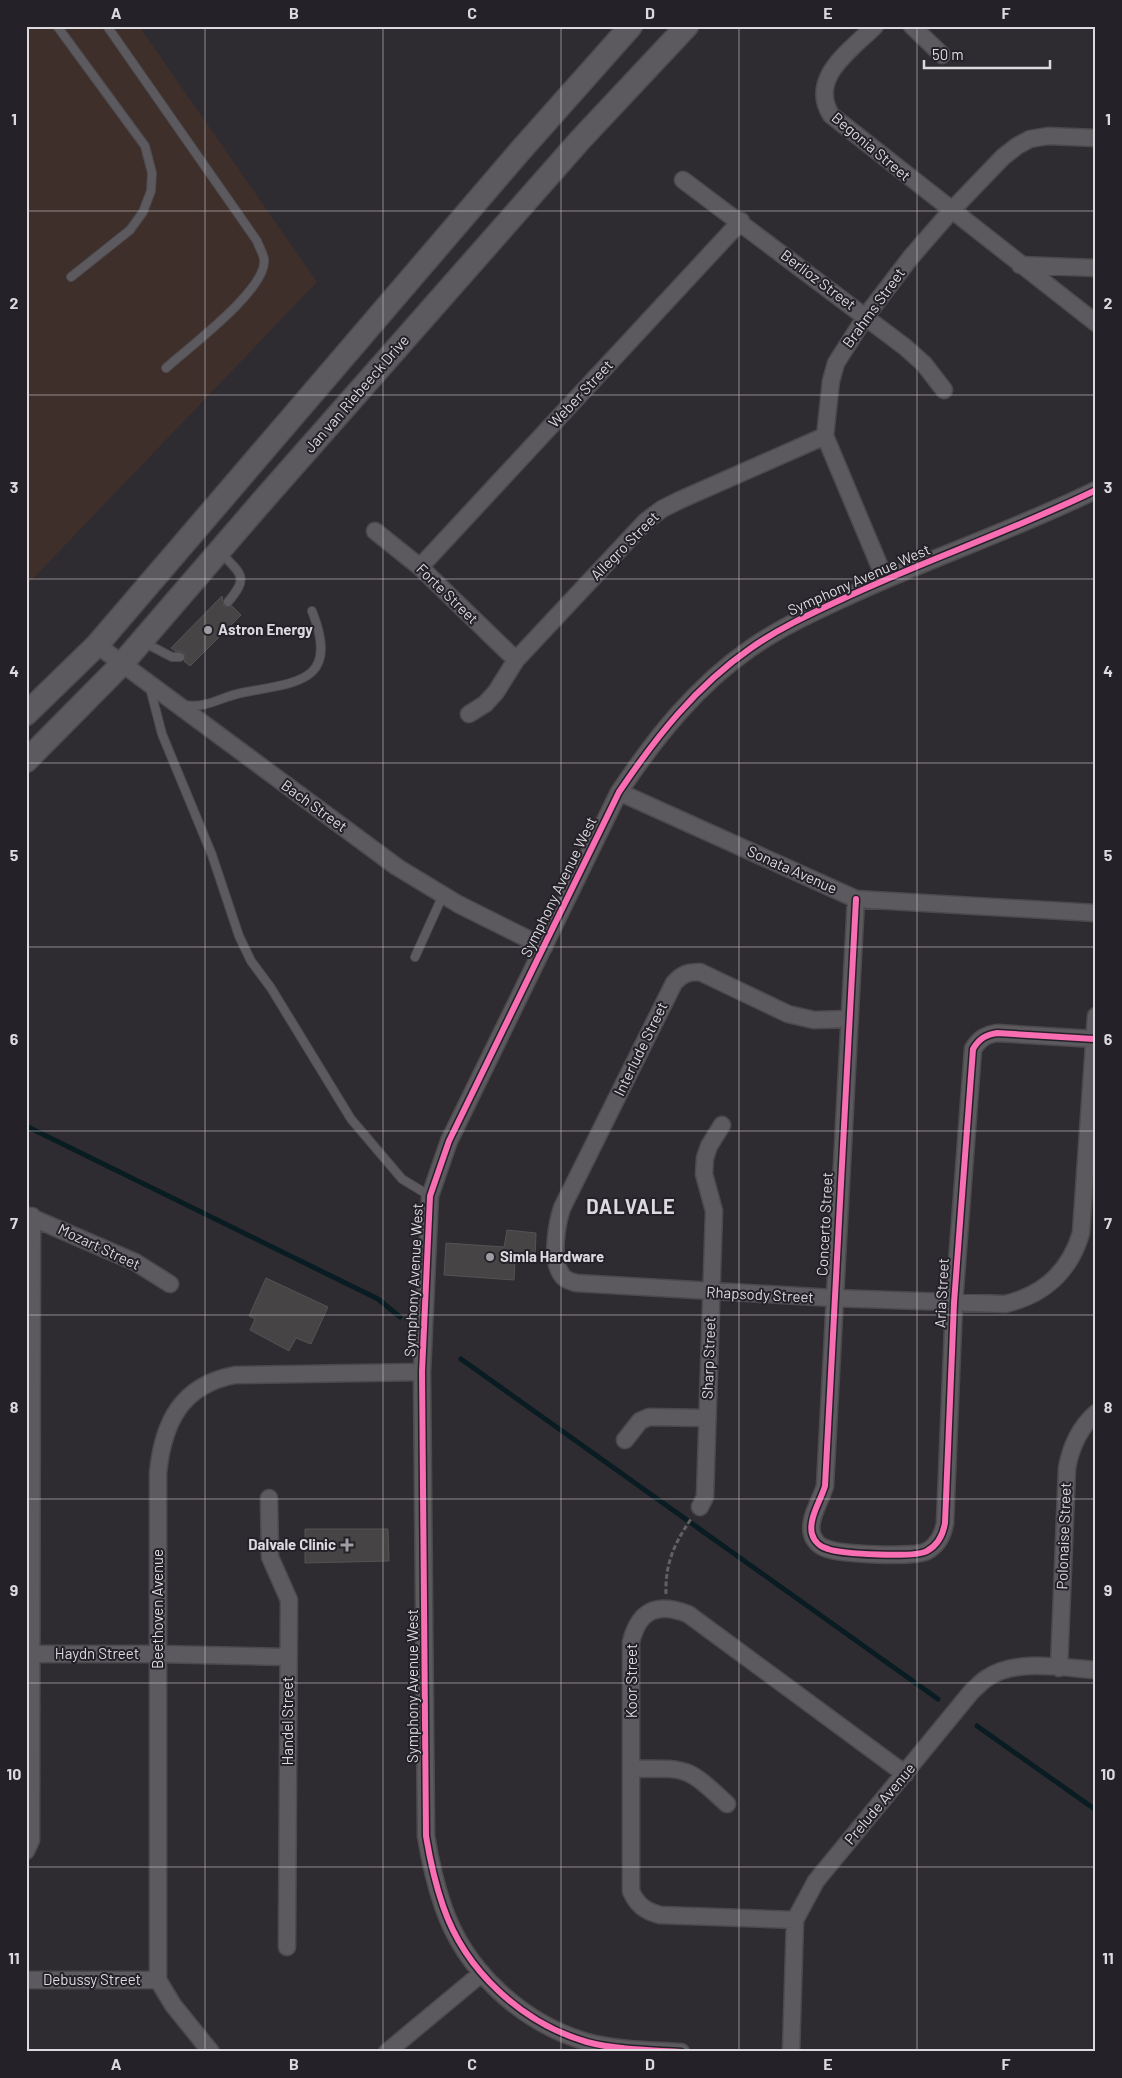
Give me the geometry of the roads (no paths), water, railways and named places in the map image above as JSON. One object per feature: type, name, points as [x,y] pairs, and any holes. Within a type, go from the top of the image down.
[{"type":"main road","points":[[26,714],[97,646],[514,159],[631,26]]},
{"type":"main road","name":"Jan van Riebeeck Drive","points":[[26,761],[143,641],[581,139],[687,26]]},
{"type":"street","name":"Begonia Street","points":[[876,26],[830,74],[823,92],[825,105],[831,115],[1020,266],[1096,323]]},
{"type":"street","points":[[912,26],[942,54]]},
{"type":"street","name":"Brahms Street","points":[[885,580],[824,436],[830,381],[836,363],[866,316],[951,211],[1016,146],[1030,139],[1048,136],[1096,138]]},
{"type":"street","name":"Berlioz Street","points":[[683,180],[741,221],[866,316],[924,364],[944,390]]},
{"type":"street","name":"Weber Street","points":[[420,567],[741,221]]},
{"type":"street","points":[[1020,266],[1096,268]]},
{"type":"street","name":"Allegro Street","points":[[470,714],[485,704],[496,692],[516,660],[646,521],[662,509],[824,436]]},
{"type":"street","name":"Symphony Avenue West","points":[[682,2052],[588,2042],[557,2031],[530,2016],[496,1990],[482,1973],[461,1944],[443,1908],[433,1874],[426,1836],[422,1372],[430,1196],[449,1141],[619,792],[650,746],[680,709],[730,664],[782,628],[885,580],[1096,490]]},
{"type":"street","name":"Forte Street","points":[[374,531],[420,567],[516,660]]},
{"type":"street","name":"Bach Street","points":[[97,646],[397,867],[443,895],[544,947]]},
{"type":"street","name":"Sonata Avenue","points":[[619,792],[856,899],[1096,913]]},
{"type":"street","name":"Concerto Street","points":[[820,1546],[814,1540],[811,1532],[812,1522],[825,1486],[833,1298],[856,899]]},
{"type":"street","name":"Interlude Street","points":[[576,1283],[566,1279],[559,1272],[556,1262],[558,1220],[674,983],[681,975],[690,972],[700,972],[788,1014],[802,1018],[848,1019]]},
{"type":"street","name":"Rhapsody Street","points":[[576,1283],[712,1292],[954,1303],[1005,1304],[1024,1300],[1057,1276],[1070,1261],[1081,1233],[1092,1150],[1096,1016]]},
{"type":"street","name":"Aria Street","points":[[820,1546],[837,1552],[914,1555],[927,1552],[940,1538],[945,1523],[954,1303],[973,1049],[978,1041],[986,1035],[997,1033],[1094,1038]]},
{"type":"street","name":"Sharp Street","points":[[700,1507],[706,1497],[706,1418],[714,1212],[704,1174],[709,1146],[722,1125]]},
{"type":"street","points":[[26,1851],[31,1840],[28,1654],[29,1216]]},
{"type":"street","name":"Mozart Street","points":[[29,1216],[135,1262],[170,1284]]},
{"type":"street","name":"Beethoven Avenue","points":[[158,1980],[158,1472],[161,1444],[168,1424],[180,1406],[198,1389],[215,1379],[235,1375],[422,1372]]},
{"type":"street","name":"Polonaise Street","points":[[1058,1668],[1067,1468],[1070,1449],[1080,1431],[1096,1413]]},
{"type":"street","name":"Sharp Street","points":[[626,1440],[640,1421],[649,1417],[706,1418]]},
{"type":"street","name":"Handel Street","points":[[269,1498],[270,1557],[289,1600],[287,1947]]},
{"type":"street","name":"Koor Street","points":[[795,1920],[660,1915],[640,1907],[632,1891],[631,1642],[635,1625],[647,1613],[661,1608],[669,1608],[688,1614],[905,1774]]},
{"type":"street","name":"Haydn Street","points":[[28,1654],[159,1654],[288,1657]]},
{"type":"street","name":"Prelude Avenue","points":[[791,2052],[795,1920],[816,1881],[972,1691],[988,1677],[1004,1670],[1022,1667],[1096,1670]]},
{"type":"street","points":[[632,1769],[676,1768],[687,1771],[698,1776],[727,1804]]},
{"type":"street","points":[[387,2052],[482,1973]]},
{"type":"street","name":"Debussy Street","points":[[26,1980],[158,1980]]},
{"type":"street","points":[[158,1980],[173,2005],[209,2051]]},
{"type":"lane","points":[[57,26],[145,146],[152,173],[148,198],[143,212],[130,230],[71,277]]},
{"type":"lane","points":[[107,26],[257,241],[264,259],[262,273],[255,287],[236,307],[166,368]]},
{"type":"lane","points":[[220,552],[240,573],[242,579],[238,589],[228,602]]},
{"type":"lane","points":[[173,703],[192,706],[207,705],[240,694],[280,687],[304,679],[314,670],[321,651],[318,628],[312,611]]},
{"type":"lane","points":[[143,641],[172,657],[180,657]]},
{"type":"lane","points":[[149,686],[162,734],[212,855],[239,936],[251,961],[271,988],[351,1119],[402,1178],[430,1196]]},
{"type":"lane","points":[[415,957],[443,895]]},
{"type":"waterway","points":[[26,1126],[378,1299],[400,1317]]},
{"type":"waterway","points":[[461,1359],[938,1699]]},
{"type":"waterway","points":[[977,1726],[1096,1810]]},
{"type":"place","name":"Astron Energy","points":[[208,630]]},
{"type":"place","name":"Simla Hardware","points":[[490,1257]]},
{"type":"place","name":"Dalvale Clinic","points":[[347,1545]]},
{"type":"district","name":"DALVALE","points":[[631,1207]]}]
